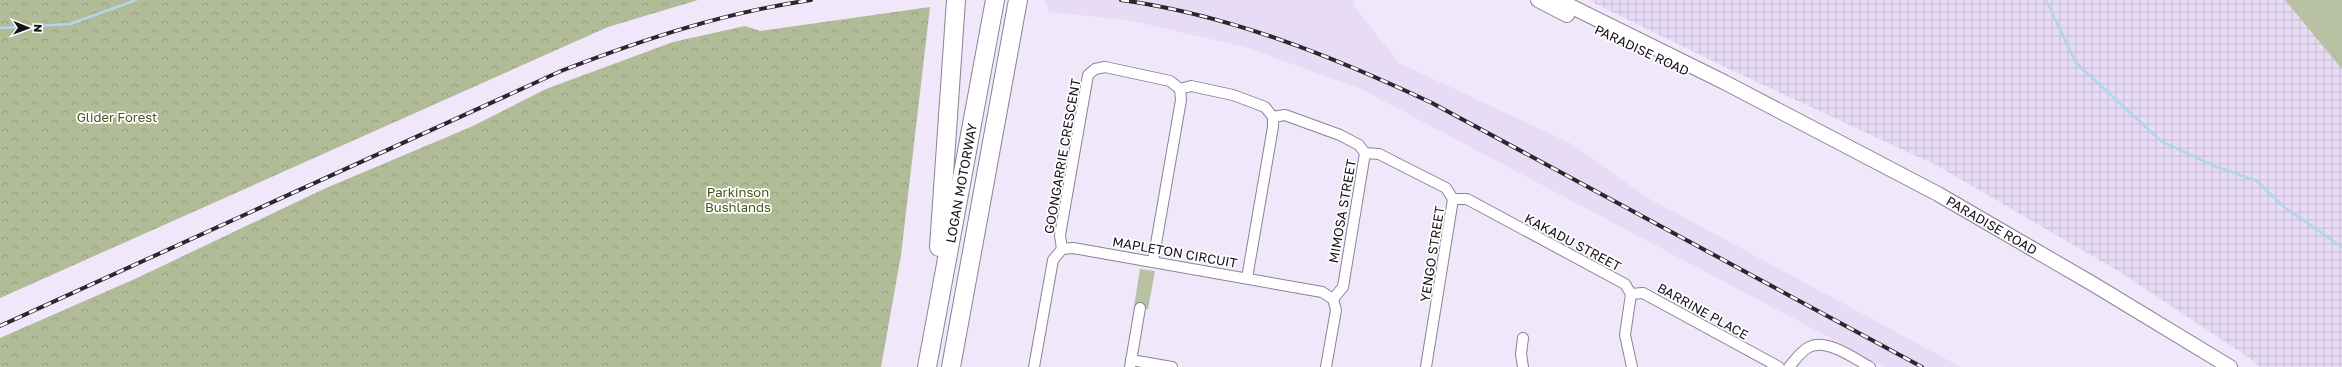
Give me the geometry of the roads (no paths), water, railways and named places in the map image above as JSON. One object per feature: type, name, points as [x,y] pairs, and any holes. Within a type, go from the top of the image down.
[{"type":"highway","points":[[939,301],[935,280],[944,182],[956,0]]},
{"type":"highway","name":"LOGAN MOTORWAY","points":[[927,367],[995,0]]},
{"type":"highway","name":"LOGAN MOTORWAY","points":[[951,367],[1018,0]]},
{"type":"highway","points":[[968,277],[979,253],[1030,0]]},
{"type":"street","name":"PARADISE ROAD","points":[[1538,0],[1659,60],[1748,96]]},
{"type":"street","name":"PARADISE ROAD","points":[[1560,1],[1724,82],[1748,96],[1938,194],[2093,284],[2230,367]]},
{"type":"street","name":"GOONGARRIE CRESCENT","points":[[1062,249],[1060,235],[1088,75],[1095,69],[1105,67],[1170,81],[1180,89]]},
{"type":"street","points":[[1153,261],[1181,100],[1180,89],[1191,86],[1233,95],[1265,107],[1273,117],[1273,128],[1247,278]]},
{"type":"street","name":"MIMOSA STREET","points":[[1273,117],[1285,115],[1340,135],[1360,145],[1365,153],[1342,287],[1333,299]]},
{"type":"street","name":"YENGO STREET","points":[[1365,153],[1379,154],[1446,188],[1453,199],[1426,367]]},
{"type":"street","name":"KAKADU STREET","points":[[1453,199],[1467,199],[1625,284],[1630,294]]},
{"type":"street","name":"MAPLETON CIRCUIT","points":[[1062,249],[1073,248],[1247,278],[1322,292],[1333,299]]},
{"type":"street","points":[[1034,367],[1053,260],[1062,249]]},
{"type":"street","name":"BARRINE PLACE","points":[[1630,294],[1643,293],[1761,358],[1777,364],[1779,367]]},
{"type":"street","points":[[1630,294],[1625,335],[1632,367]]},
{"type":"street","points":[[1326,367],[1336,310],[1333,299]]},
{"type":"street","points":[[1140,308],[1131,363],[1172,367]]},
{"type":"street","points":[[1523,338],[1521,354],[1523,367]]},
{"type":"street","points":[[1789,367],[1810,347],[1818,345],[1828,346],[1870,367]]},
{"type":"street","points":[[1761,358],[1766,367]]},
{"type":"waterway","points":[[0,28],[70,24],[136,0]]},
{"type":"waterway","points":[[2046,0],[2076,63],[2161,141],[2214,166],[2257,181],[2284,207],[2342,247]]},
{"type":"railway","points":[[0,326],[561,71],[623,48],[684,28],[746,12],[811,0]]},
{"type":"railway","points":[[1121,0],[1162,7],[1241,27],[1319,54],[1395,86],[1432,103],[1922,367]]},
{"type":"park label","name":"Glider Forest","points":[[117,117]]},
{"type":"park label","name":"Parkinson Bushlands","points":[[738,200]]}]
